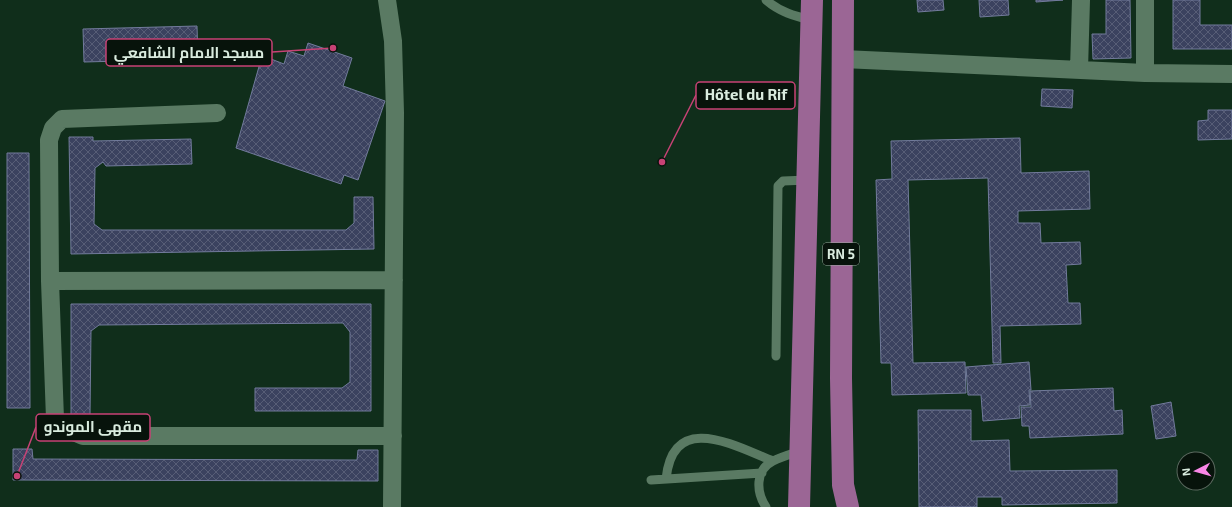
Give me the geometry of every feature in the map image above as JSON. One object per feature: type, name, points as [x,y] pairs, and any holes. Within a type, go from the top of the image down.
[{"type":"main road","name":"RN 5","points":[[843,0],[840,378],[843,485],[848,507]]},
{"type":"main road","name":"RN 5","points":[[799,507],[812,10]]},
{"type":"street","points":[[387,0],[394,42],[395,113],[392,507]]},
{"type":"street","points":[[1079,70],[1081,0]]},
{"type":"street","points":[[1145,0],[1146,73]]},
{"type":"street","points":[[843,59],[1146,73],[1232,74]]},
{"type":"street","points":[[217,113],[62,119],[53,128],[49,140],[50,281],[55,419],[64,428],[83,436],[393,436]]},
{"type":"street","points":[[50,281],[394,280]]},
{"type":"lane","points":[[766,0],[774,7],[790,15],[812,10]]},
{"type":"lane","points":[[776,356],[778,186],[783,181],[808,180]]},
{"type":"lane","points":[[666,479],[667,468],[671,457],[688,441],[699,438],[710,437],[722,440],[773,461]]},
{"type":"lane","points":[[766,507],[760,496],[758,488],[762,473],[773,461],[801,451]]},
{"type":"lane","points":[[651,480],[762,473]]},
{"type":"building","points":[[917,0],[943,0],[944,10],[918,12]]},
{"type":"building","points":[[979,0],[1008,0],[1009,15],[980,17]]},
{"type":"building","points":[[1036,0],[1063,0],[1036,2]]},
{"type":"building","points":[[1106,0],[1130,0],[1131,58],[1093,59],[1092,34],[1106,34]]},
{"type":"building","points":[[1173,0],[1200,0],[1200,25],[1232,25],[1232,49],[1173,49]]},
{"type":"building","points":[[197,26],[198,59],[84,62],[83,29]]},
{"type":"building","points":[[308,43],[352,58],[343,86],[385,101],[358,180],[344,175],[341,184],[236,148],[260,63],[269,66],[271,59],[284,64],[288,51],[304,56]]},
{"type":"building","points":[[1042,89],[1073,90],[1072,108],[1041,106]]},
{"type":"building","points":[[1208,110],[1232,110],[1232,139],[1198,140],[1198,121],[1208,120]]},
{"type":"building","points":[[69,137],[93,137],[93,141],[191,139],[192,164],[106,166],[103,162],[95,168],[94,224],[102,230],[346,230],[354,223],[354,197],[373,197],[374,249],[71,254]]},
{"type":"building","points":[[1020,138],[1021,173],[1089,171],[1090,209],[1018,211],[1018,223],[1040,223],[1041,243],[1080,242],[1081,264],[1066,265],[1068,303],[1080,303],[1081,324],[1000,326],[1001,363],[993,363],[988,178],[908,180],[913,363],[965,362],[966,393],[892,395],[891,363],[881,363],[876,180],[892,179],[891,141]]},
{"type":"building","points":[[7,153],[29,153],[30,408],[7,408]]},
{"type":"building","points":[[71,304],[371,304],[371,411],[255,411],[255,388],[342,388],[350,382],[350,332],[343,323],[99,325],[91,331],[90,415],[71,415]]},
{"type":"building","points":[[1029,362],[1031,390],[1029,390],[1030,405],[1019,406],[1020,418],[983,421],[981,395],[968,395],[966,367]]},
{"type":"building","points":[[1113,388],[1114,411],[1122,410],[1123,434],[1030,438],[1029,426],[1022,426],[1021,407],[1031,407],[1030,391]]},
{"type":"building","points":[[1171,402],[1176,436],[1156,439],[1151,406]]},
{"type":"building","points":[[918,410],[971,410],[971,441],[1009,440],[1010,471],[1117,470],[1117,503],[1002,505],[1002,497],[977,497],[977,507],[919,507]]},
{"type":"building","points":[[13,449],[32,449],[33,459],[357,460],[358,450],[378,450],[378,481],[13,480]]},
{"type":"place","name":"مسجد الامام الشافعي","points":[[333,48]]},
{"type":"place","name":"Hôtel du Rif","points":[[662,162]]},
{"type":"place","name":"مقهى الموندو","points":[[17,476]]}]
